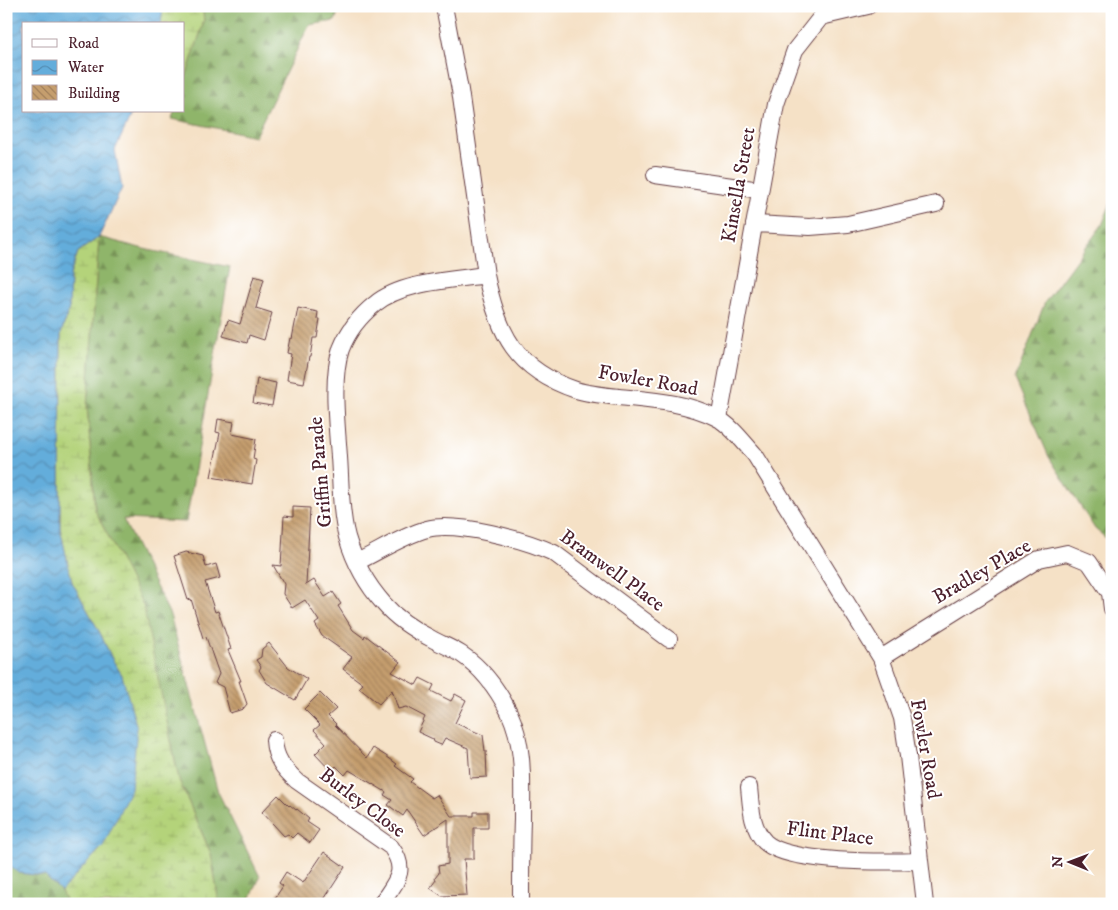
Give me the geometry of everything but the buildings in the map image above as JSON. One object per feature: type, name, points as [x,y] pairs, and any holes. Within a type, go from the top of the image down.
[{"type":"street","name":"Fowler Road","points":[[444,6],[460,90],[486,275],[491,299],[505,338],[521,357],[540,374],[577,390],[668,402],[695,408],[719,419],[741,438],[755,455],[880,658],[902,718],[925,904]]},
{"type":"street","name":"Kinsella Street","points":[[719,419],[776,104],[794,50],[818,12],[868,6]]},
{"type":"street","points":[[655,175],[760,190]]},
{"type":"street","points":[[754,224],[810,227],[848,224],[936,204]]},
{"type":"street","name":"Griffin Parade","points":[[486,275],[410,287],[396,291],[375,304],[353,326],[341,350],[337,367],[337,416],[347,537],[369,585],[396,617],[431,639],[460,654],[480,671],[493,686],[515,726],[522,758],[521,904]]},
{"type":"street","name":"Bramwell Place","points":[[357,562],[406,537],[440,527],[514,538],[554,553],[669,639]]},
{"type":"street","name":"Bradley Place","points":[[880,658],[1039,560],[1067,553],[1089,562],[1110,593],[1112,609]]},
{"type":"street","name":"Burley Close","points":[[274,740],[277,758],[286,771],[297,781],[391,848],[398,857],[400,874],[381,904]]},
{"type":"street","name":"Flint Place","points":[[749,787],[754,823],[764,840],[773,848],[797,855],[838,860],[870,862],[920,861]]},
{"type":"green space","points":[[163,6],[202,6],[204,21],[185,80],[185,22],[161,22]]},
{"type":"green space","points":[[202,6],[340,6],[335,21],[309,25],[255,136],[172,119],[175,112],[185,112],[185,80],[204,21]]},
{"type":"green space","points":[[1112,200],[1112,543],[1095,529],[1049,457],[1015,379],[1045,302],[1102,225]]},
{"type":"green space","points":[[99,237],[144,249],[230,267],[186,522],[123,519],[170,615],[218,792],[260,877],[248,904],[219,904],[211,854],[179,780],[161,695],[95,510],[87,406]]},
{"type":"green space","points":[[99,237],[87,406],[95,510],[143,605],[179,780],[211,854],[219,904],[67,904],[61,891],[103,846],[122,675],[72,582],[60,528],[61,334],[69,308],[70,275],[78,252]]},
{"type":"green space","points":[[6,864],[19,873],[45,876],[61,891],[67,904],[6,904]]},
{"type":"water","points":[[6,6],[163,6],[161,22],[22,22],[22,112],[133,112],[115,150],[122,188],[99,237],[78,252],[70,275],[69,308],[61,334],[60,528],[72,582],[122,675],[137,728],[131,788],[103,846],[61,891],[45,876],[19,873],[6,864]]}]
